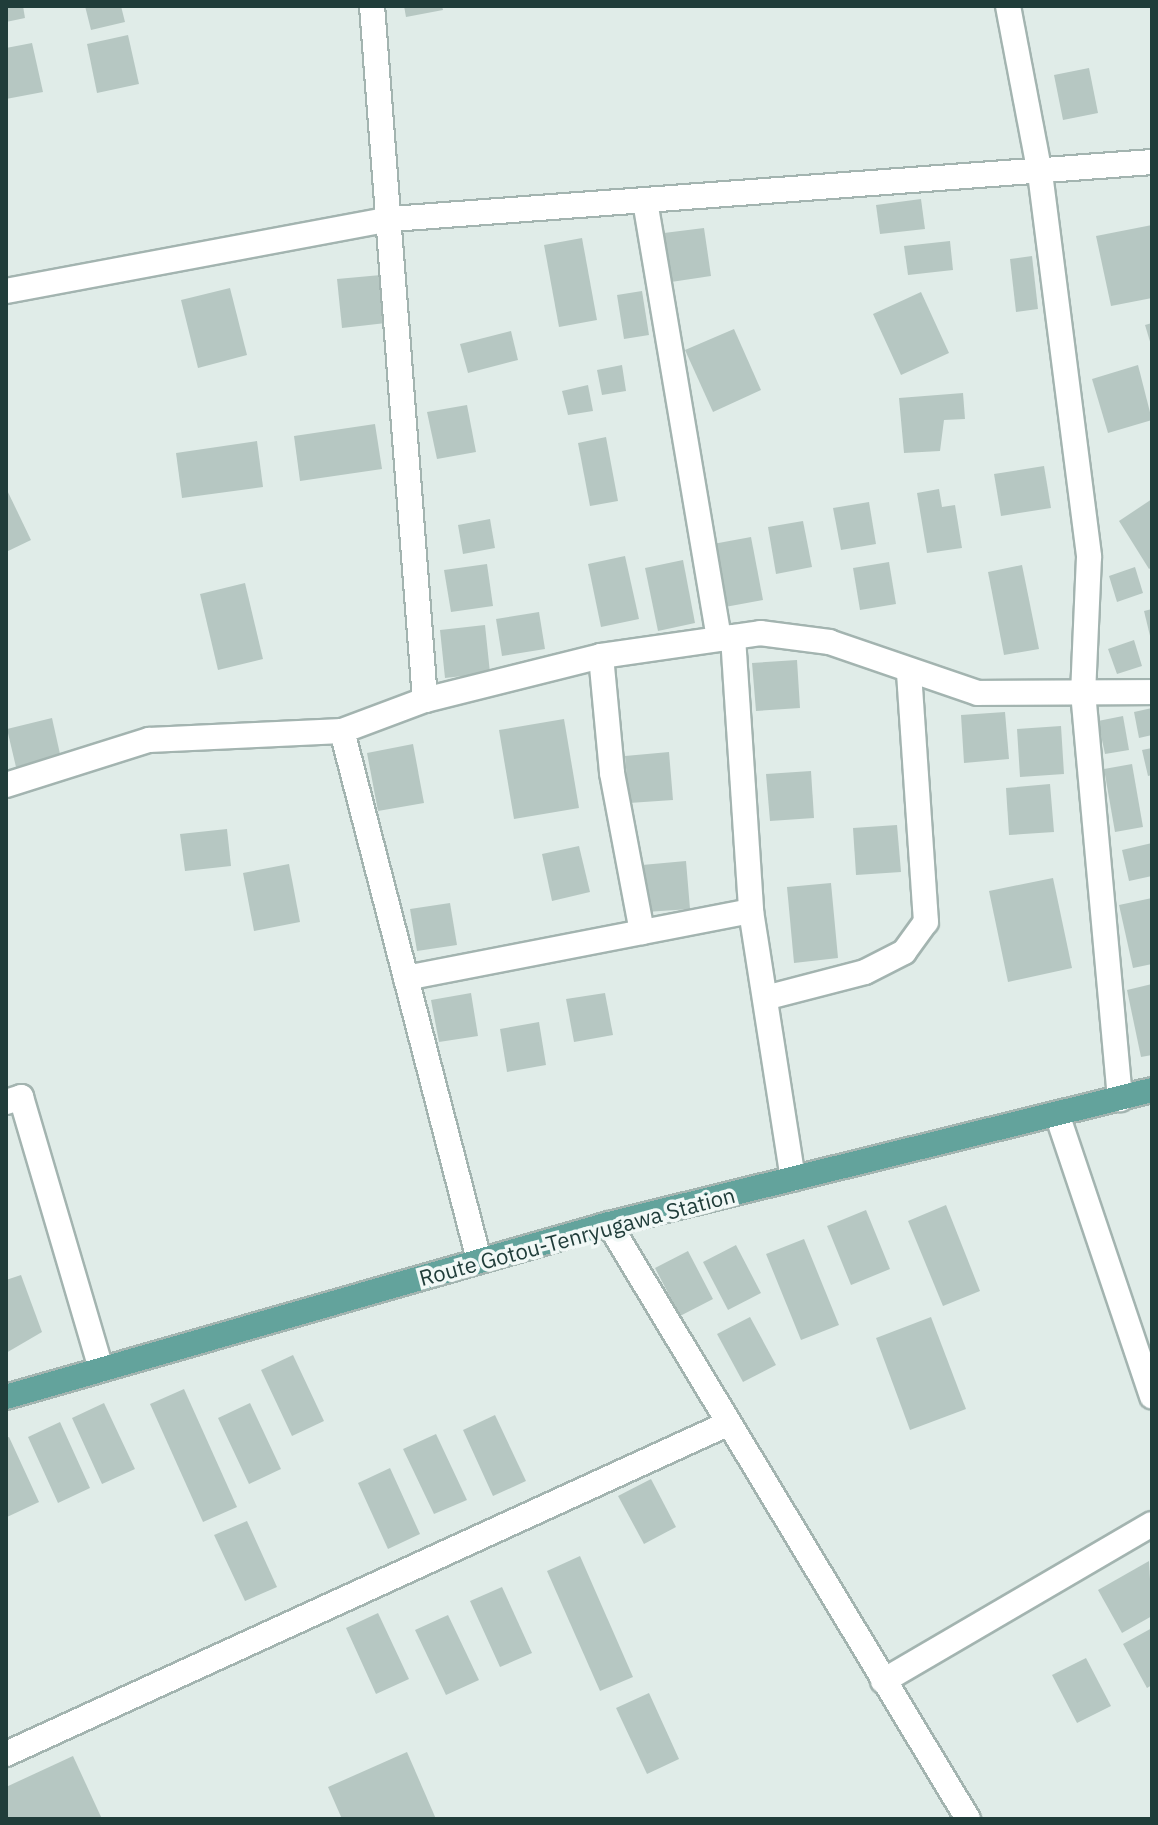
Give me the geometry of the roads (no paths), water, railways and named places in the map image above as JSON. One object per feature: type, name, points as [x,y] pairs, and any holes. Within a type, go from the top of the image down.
[{"type":"main road","name":"Route Gotou-Tenryugawa Station","points":[[6,1397],[609,1224],[1152,1090]]},
{"type":"street","points":[[372,6],[392,219],[425,700]]},
{"type":"street","points":[[1008,6],[1040,173],[1089,557],[1083,692],[1120,1099]]},
{"type":"street","points":[[6,291],[392,219],[1040,173],[1152,162]]},
{"type":"street","points":[[645,201],[726,638],[751,911],[793,1179]]},
{"type":"street","points":[[6,785],[149,740],[342,731],[425,700],[601,656],[726,638],[829,642],[909,673],[978,693],[1152,692]]},
{"type":"street","points":[[601,656],[612,773],[642,932]]},
{"type":"street","points":[[765,998],[865,972],[904,952],[926,922],[909,673]]},
{"type":"street","points":[[342,731],[479,1260]]},
{"type":"street","points":[[406,978],[751,911]]},
{"type":"street","points":[[6,1102],[21,1097],[101,1369]]},
{"type":"street","points":[[1057,1114],[1152,1396]]},
{"type":"street","points":[[609,1224],[725,1425],[968,1819]]},
{"type":"street","points":[[6,1754],[725,1425]]},
{"type":"street","points":[[883,1681],[1152,1524]]}]
